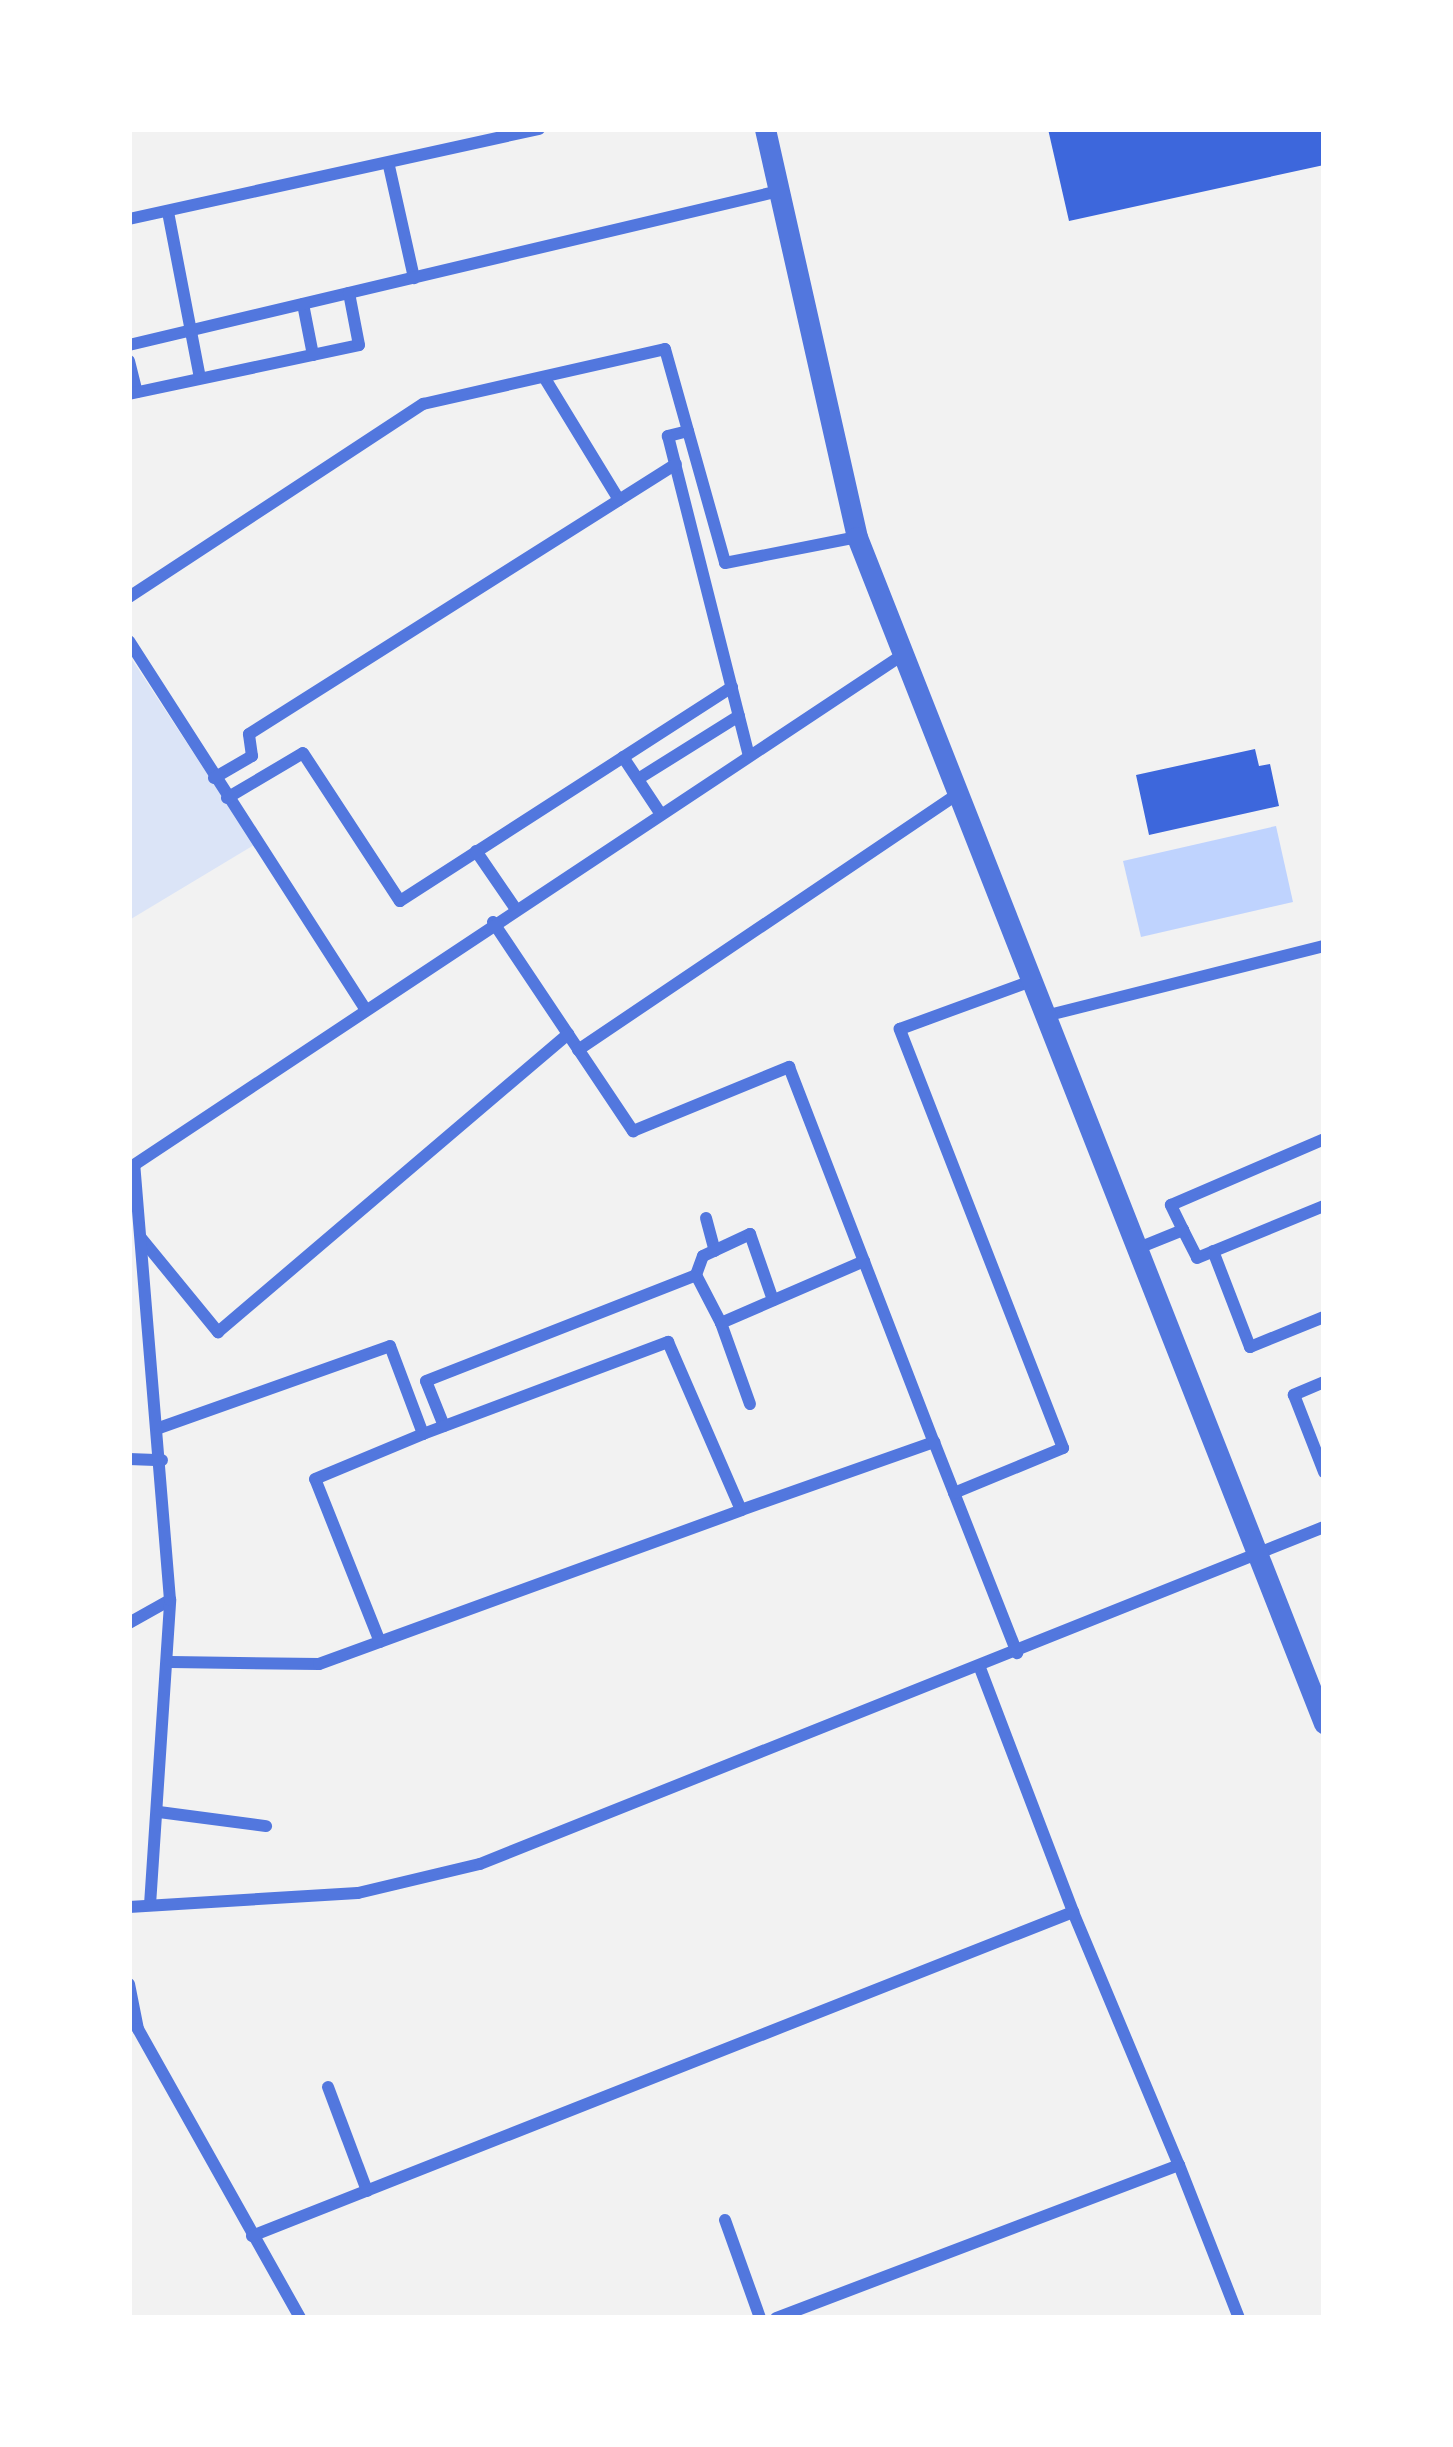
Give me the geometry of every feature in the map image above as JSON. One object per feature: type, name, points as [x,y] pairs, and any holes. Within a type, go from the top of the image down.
[{"type":"street","points":[[129,219],[389,166],[539,129]]},
{"type":"street","points":[[765,129],[857,537],[1322,1711]]},
{"type":"street","points":[[389,166],[414,278]]},
{"type":"street","points":[[129,345],[779,191]]},
{"type":"street","points":[[168,212],[200,378]]},
{"type":"street","points":[[129,362],[133,393],[359,345],[349,293]]},
{"type":"street","points":[[303,304],[313,355]]},
{"type":"street","points":[[129,597],[423,404],[665,350],[725,563],[857,537]]},
{"type":"street","points":[[544,377],[619,500]]},
{"type":"street","points":[[688,431],[668,436],[749,756]]},
{"type":"street","points":[[214,778],[253,756],[249,734],[676,464]]},
{"type":"street","points":[[129,641],[364,1007]]},
{"type":"street","points":[[150,1905],[171,1662],[170,1600],[162,1460],[132,1167],[364,1007],[904,654]]},
{"type":"street","points":[[227,798],[303,752],[400,901],[732,687]]},
{"type":"street","points":[[638,779],[739,716]]},
{"type":"street","points":[[623,757],[660,813]]},
{"type":"street","points":[[578,1050],[957,794]]},
{"type":"street","points":[[476,851],[515,908]]},
{"type":"street","points":[[494,922],[633,1131],[789,1067],[1017,1653]]},
{"type":"street","points":[[1044,1016],[1324,946]]},
{"type":"street","points":[[954,1493],[1063,1448],[900,1029],[1031,981]]},
{"type":"street","points":[[141,1238],[218,1332],[568,1034]]},
{"type":"street","points":[[1324,1139],[1171,1205],[1197,1258],[1324,1206]]},
{"type":"street","points":[[706,1218],[715,1251]]},
{"type":"street","points":[[1136,1250],[1183,1230]]},
{"type":"street","points":[[444,1426],[427,1381],[696,1275],[715,1251],[750,1234],[773,1300]]},
{"type":"street","points":[[1214,1251],[1250,1347],[1324,1317]]},
{"type":"street","points":[[721,1323],[865,1261]]},
{"type":"street","points":[[696,1275],[721,1323],[750,1404]]},
{"type":"street","points":[[380,1642],[315,1479],[423,1433],[668,1342],[741,1510]]},
{"type":"street","points":[[159,1428],[390,1346],[423,1433]]},
{"type":"street","points":[[1324,1382],[1294,1395],[1324,1472]]},
{"type":"street","points":[[171,1662],[319,1664],[934,1442]]},
{"type":"street","points":[[129,1459],[162,1460]]},
{"type":"street","points":[[129,1907],[358,1893],[480,1864],[1324,1527]]},
{"type":"street","points":[[129,1623],[170,1600]]},
{"type":"street","points":[[980,1668],[1073,1912],[1239,2318]]},
{"type":"street","points":[[159,1812],[266,1826]]},
{"type":"street","points":[[253,2236],[1073,1912]]},
{"type":"street","points":[[129,1984],[138,2029],[300,2318]]},
{"type":"street","points":[[328,2087],[367,2191]]},
{"type":"street","points":[[776,2318],[1179,2165]]},
{"type":"street","points":[[725,2220],[760,2318]]},
{"type":"shaded area","points":[[129,655],[254,845],[131,919],[129,884]]},
{"type":"water","points":[[1276,826],[1293,902],[1141,937],[1123,861]]},
{"type":"building","points":[[1048,129],[1324,129],[1324,165],[1069,221]]},
{"type":"building","points":[[1255,749],[1259,766],[1270,764],[1279,806],[1149,835],[1136,775]]}]
